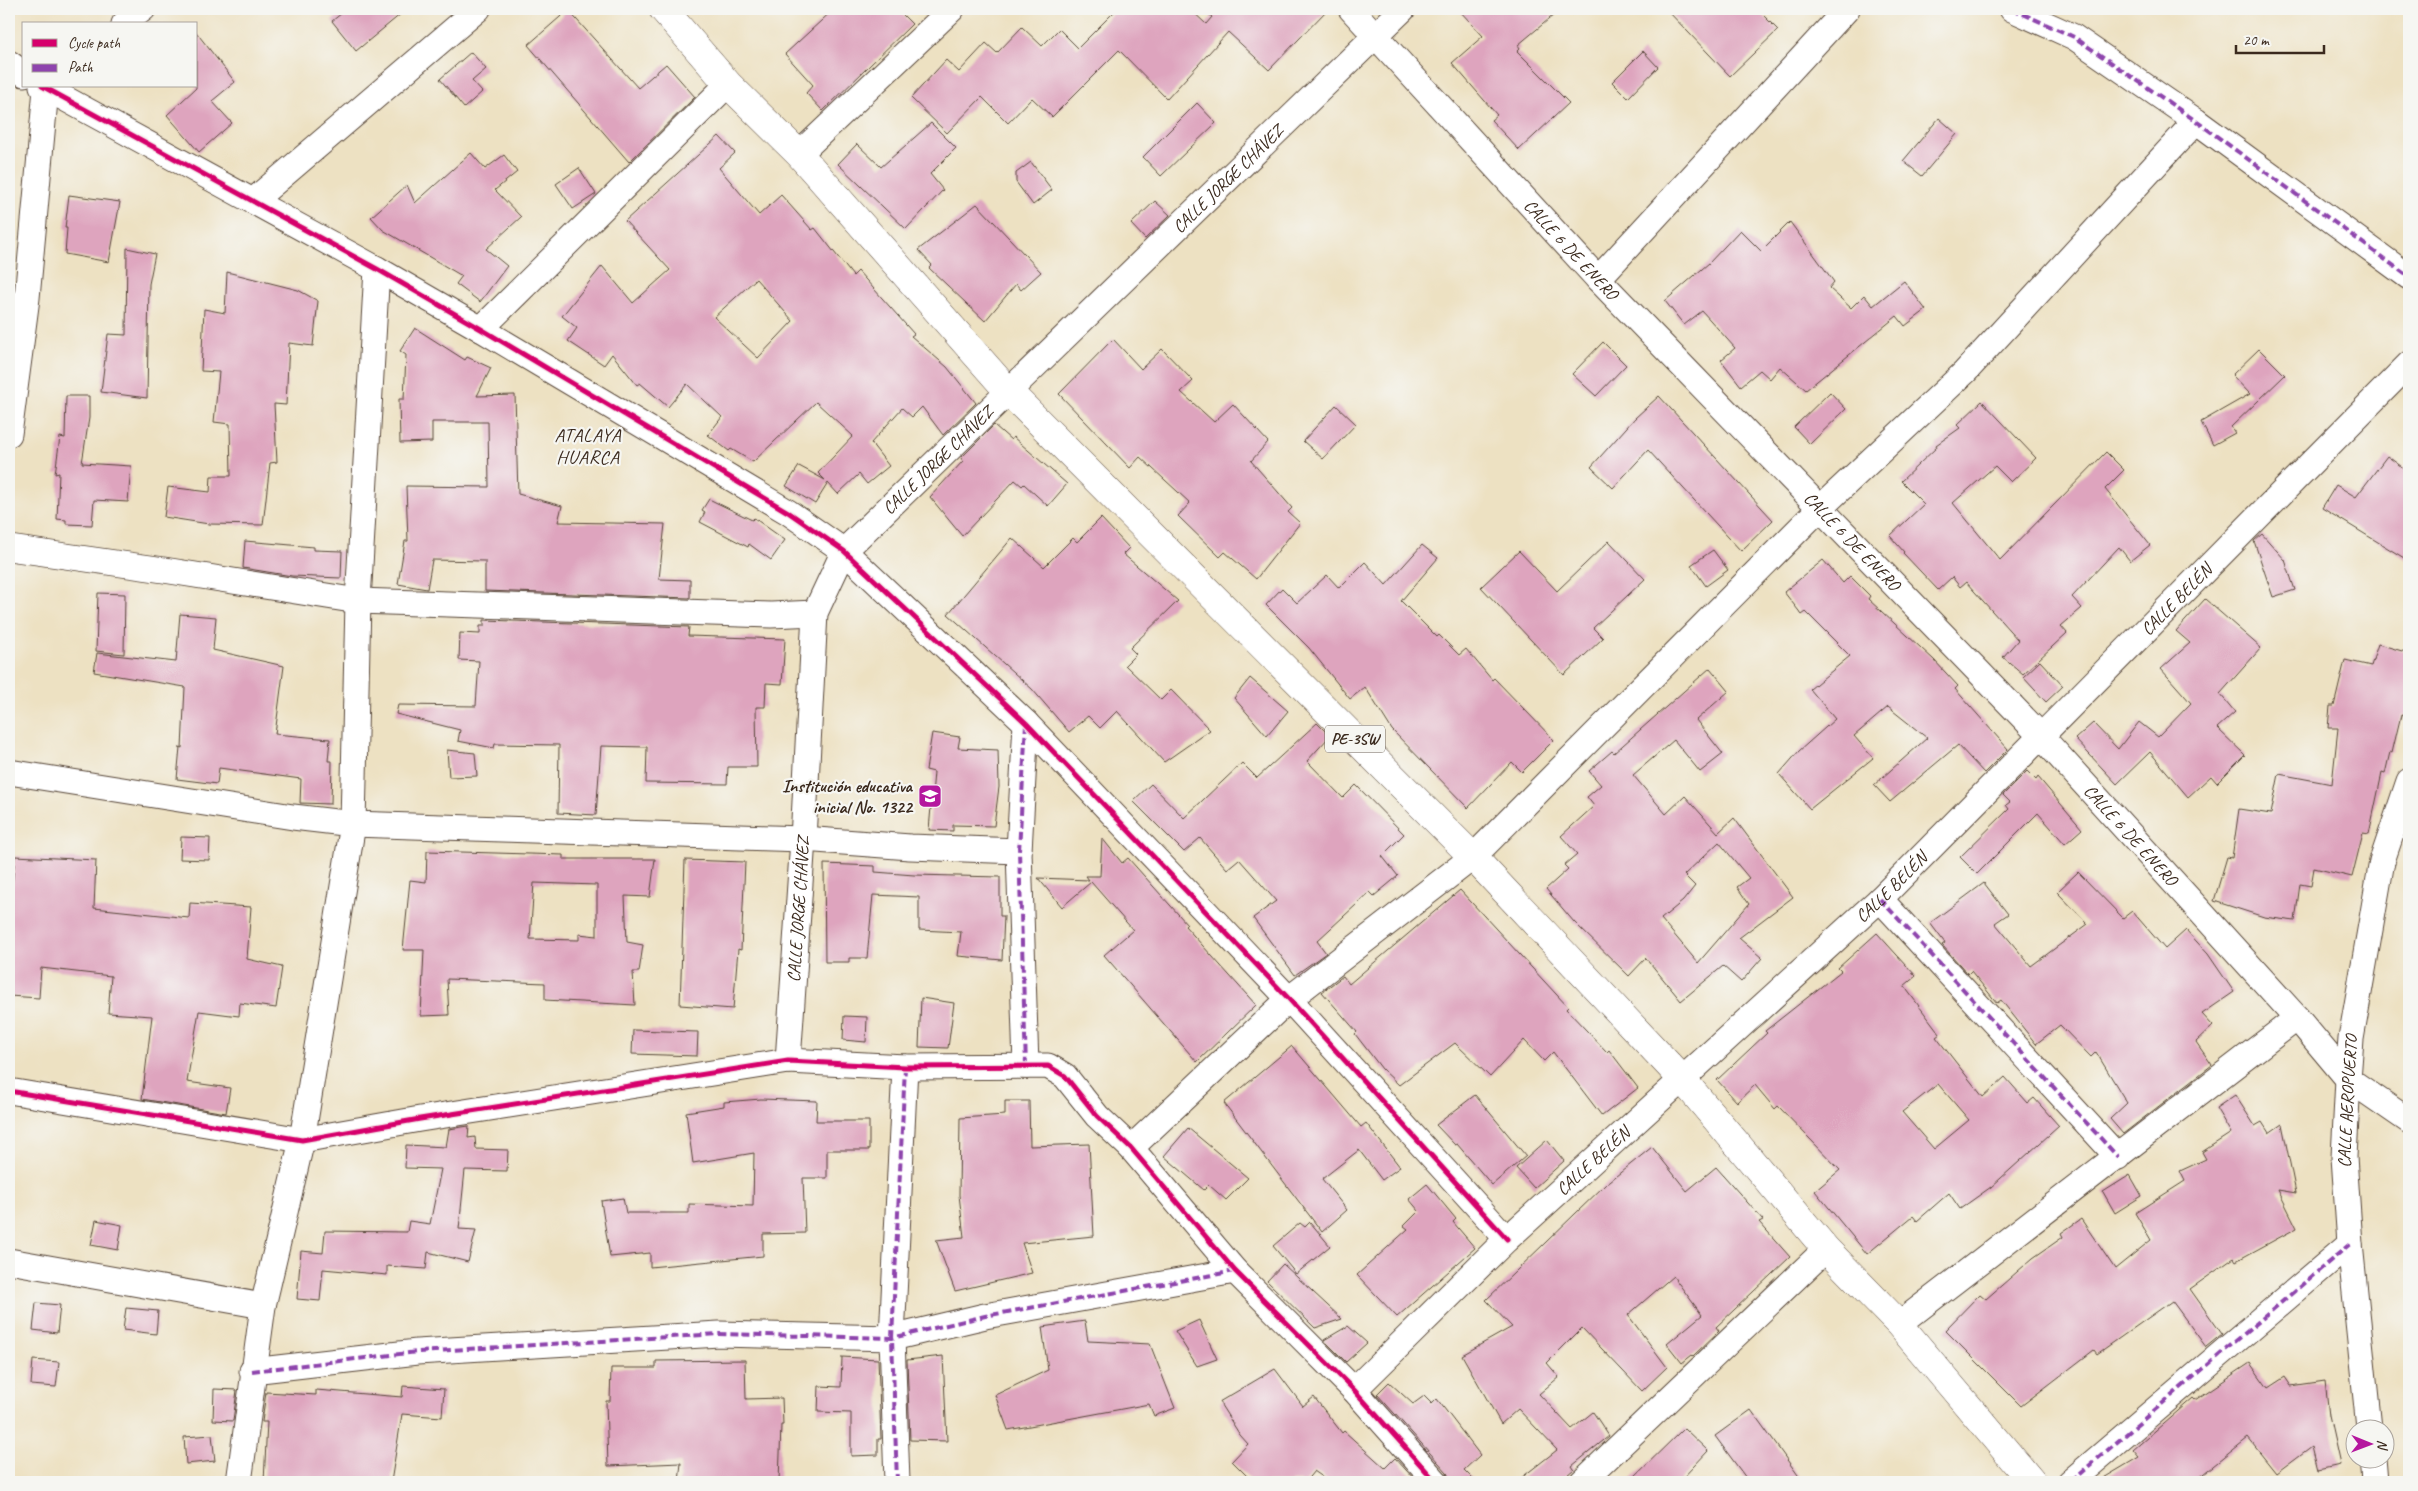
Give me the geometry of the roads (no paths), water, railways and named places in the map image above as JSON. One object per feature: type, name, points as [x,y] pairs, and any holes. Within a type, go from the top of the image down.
[{"type":"main road","name":"PE-3SW","points":[[663,9],[728,84],[799,154],[1008,391],[1473,857],[1682,1079],[1826,1249],[1899,1324],[2032,1482]]},
{"type":"street","points":[[127,22],[143,9]]},
{"type":"street","points":[[253,201],[478,9]]},
{"type":"street","points":[[799,154],[952,9]]},
{"type":"street","name":"CALLE 6 DE ENERO","points":[[1351,9],[1598,279],[2040,735],[2296,1018],[2348,1079],[2409,1121]]},
{"type":"street","name":"CALLE JORGE CHÁVEZ","points":[[788,1061],[803,839],[815,612],[844,552],[1403,9]]},
{"type":"street","points":[[1598,279],[1847,9]]},
{"type":"street","points":[[2012,9],[2074,37],[2196,121],[2409,277]]},
{"type":"street","points":[[9,63],[22,73]]},
{"type":"street","points":[[482,330],[728,84]]},
{"type":"street","points":[[9,434],[12,382],[27,298],[46,88]]},
{"type":"street","points":[[48,88],[377,269],[482,330],[788,512],[844,552],[1026,723],[1289,1000],[1507,1239]]},
{"type":"street","points":[[1131,1148],[1289,1000],[1473,857],[1819,509],[1965,372],[2196,121]]},
{"type":"street","points":[[239,1482],[252,1371],[263,1306],[302,1140],[352,824],[358,601],[377,269]]},
{"type":"street","name":"CALLE BELÉN","points":[[1354,1390],[1507,1239],[1880,899],[2040,735],[2409,364]]},
{"type":"street","points":[[9,548],[164,570],[358,601],[771,615],[815,612]]},
{"type":"street","points":[[1026,723],[1019,851],[1026,1066]]},
{"type":"street","points":[[9,772],[283,816],[352,824],[803,839],[910,847],[1019,851]]},
{"type":"street","name":"CALLE AEROPUERTO","points":[[2368,1418],[2350,1244],[2344,1157],[2348,1079],[2351,1039],[2382,861],[2409,781]]},
{"type":"street","points":[[1880,899],[2118,1157]]},
{"type":"street","points":[[1899,1324],[2296,1018]]},
{"type":"street","points":[[9,1091],[302,1140],[420,1119],[788,1061],[904,1067],[1048,1066],[1065,1076],[1097,1116],[1131,1148],[1235,1271],[1354,1390],[1436,1482]]},
{"type":"street","points":[[897,1482],[892,1338],[904,1067]]},
{"type":"street","points":[[2070,1482],[2350,1244]]},
{"type":"street","points":[[1582,1482],[1826,1249]]},
{"type":"street","points":[[9,1261],[263,1306]]},
{"type":"street","points":[[252,1371],[417,1352],[719,1334],[892,1338],[986,1316],[1235,1271]]},
{"type":"street","points":[[2373,1468],[2375,1482]]},
{"type":"place","name":"Institución educativa inicial No. 1322","points":[[930,796]]},
{"type":"district","name":"ATALAYA HUARCA","points":[[588,446]]}]
